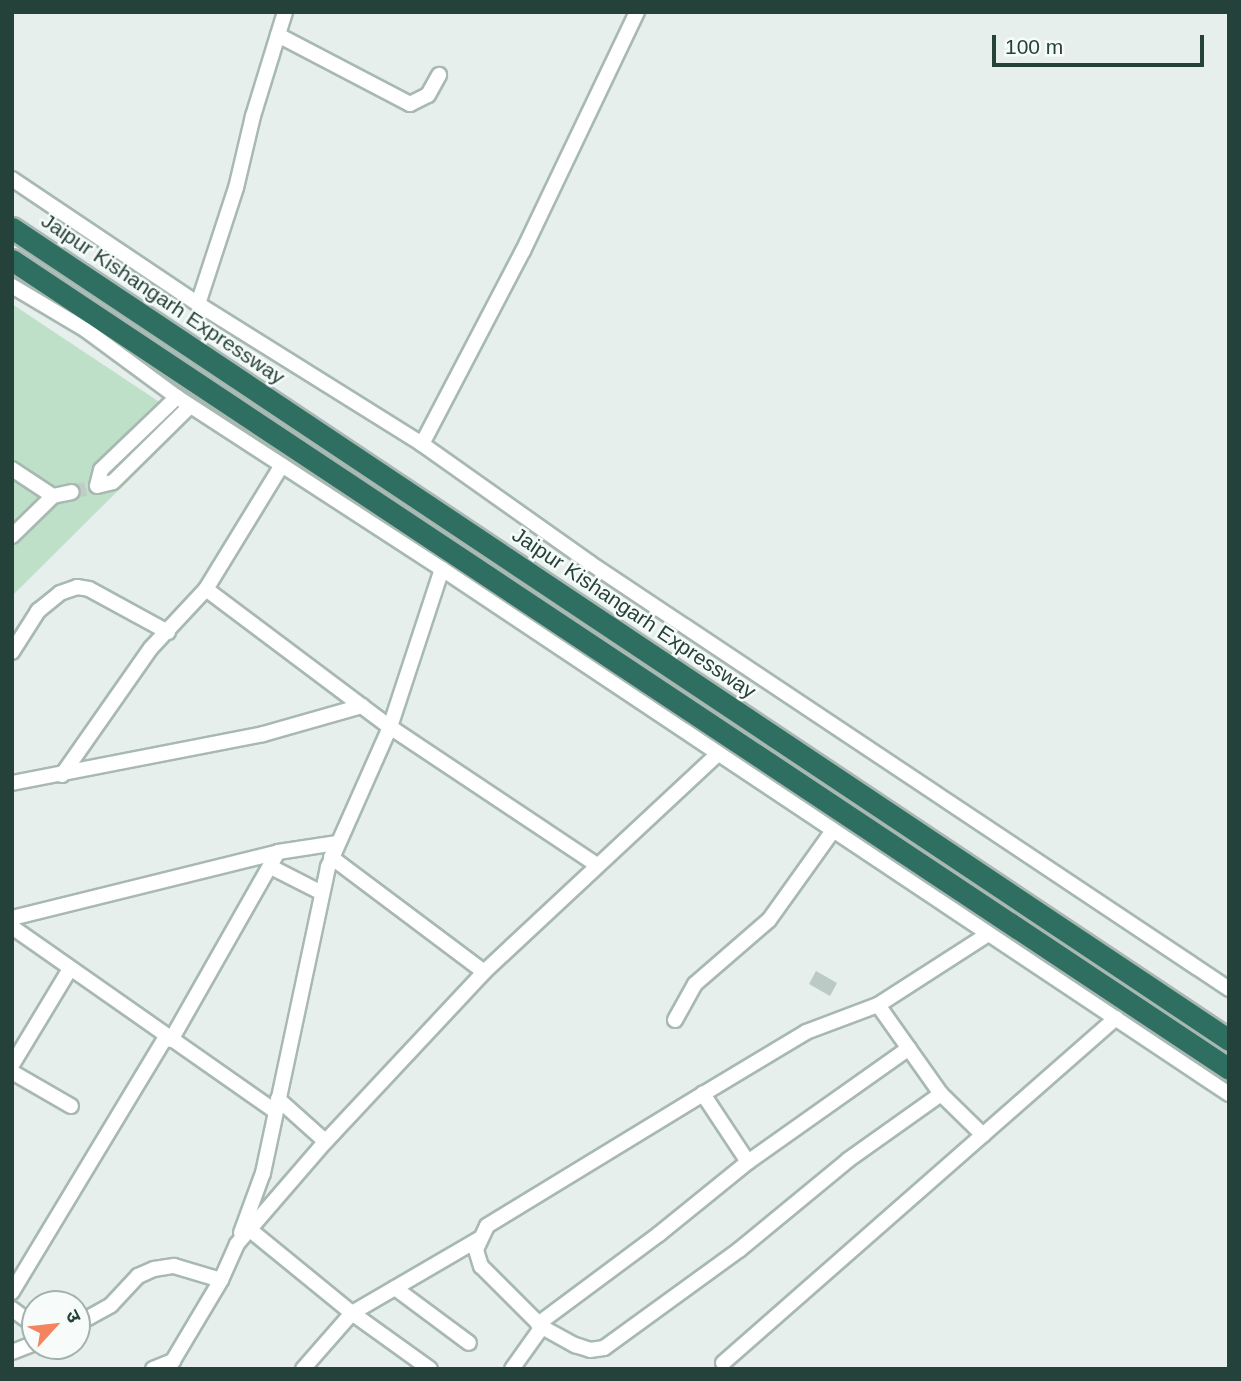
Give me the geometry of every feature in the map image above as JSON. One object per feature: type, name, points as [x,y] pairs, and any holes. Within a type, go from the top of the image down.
[{"type":"highway","name":"Jaipur Kishangarh Expressway","points":[[12,228],[1229,1040]]},
{"type":"highway","points":[[12,260],[1229,1069]]},
{"type":"street","points":[[198,304],[236,188],[285,12]]},
{"type":"street","points":[[422,444],[523,251],[637,12]]},
{"type":"street","points":[[278,35],[410,104],[428,95],[439,75]]},
{"type":"street","points":[[12,179],[198,304],[422,444],[590,563],[1229,989]]},
{"type":"street","points":[[12,286],[86,330],[190,406],[442,569],[832,832],[1229,1094]]},
{"type":"street","points":[[177,397],[101,470],[97,486],[113,482],[190,406]]},
{"type":"street","points":[[62,775],[151,648],[206,589],[282,465]]},
{"type":"street","points":[[12,469],[53,496]]},
{"type":"street","points":[[12,536],[53,496],[72,492]]},
{"type":"street","points":[[153,1369],[170,1365],[221,1280],[263,1174],[331,857],[390,727],[442,569]]},
{"type":"street","points":[[12,652],[38,611],[60,593],[77,587],[89,589],[168,632]]},
{"type":"street","points":[[206,589],[390,727],[597,865]]},
{"type":"street","points":[[12,783],[263,734],[362,706]]},
{"type":"street","points":[[237,1244],[326,1141],[484,972],[717,755]]},
{"type":"street","points":[[675,1020],[695,984],[769,920],[832,832]]},
{"type":"street","points":[[12,918],[278,852],[337,843]]},
{"type":"street","points":[[12,1292],[168,1039],[278,852]]},
{"type":"street","points":[[331,857],[484,972]]},
{"type":"street","points":[[271,867],[322,893]]},
{"type":"street","points":[[12,927],[168,1039],[277,1105],[326,1141]]},
{"type":"street","points":[[940,1094],[848,1160],[739,1250],[612,1345],[590,1350],[540,1325],[481,1266],[476,1250],[487,1226],[806,1032],[878,1005],[988,934]]},
{"type":"street","points":[[12,1065],[70,969]]},
{"type":"street","points":[[878,1005],[940,1094],[983,1135]]},
{"type":"street","points":[[723,1363],[1116,1018]]},
{"type":"street","points":[[512,1369],[540,1325],[748,1162],[909,1048]]},
{"type":"street","points":[[12,1072],[71,1106]]},
{"type":"street","points":[[703,1094],[748,1162]]},
{"type":"street","points":[[250,1229],[414,1364],[430,1369]]},
{"type":"street","points":[[303,1369],[352,1313],[479,1239]]},
{"type":"street","points":[[91,1316],[111,1305],[138,1276],[154,1269],[174,1266],[221,1280]]},
{"type":"street","points":[[395,1288],[469,1343]]},
{"type":"green space","points":[[12,304],[188,421],[12,596]]},
{"type":"building","points":[[816,971],[837,983],[830,996],[809,984]]},
{"type":"tunnel","points":[[72,492],[97,486]]}]
